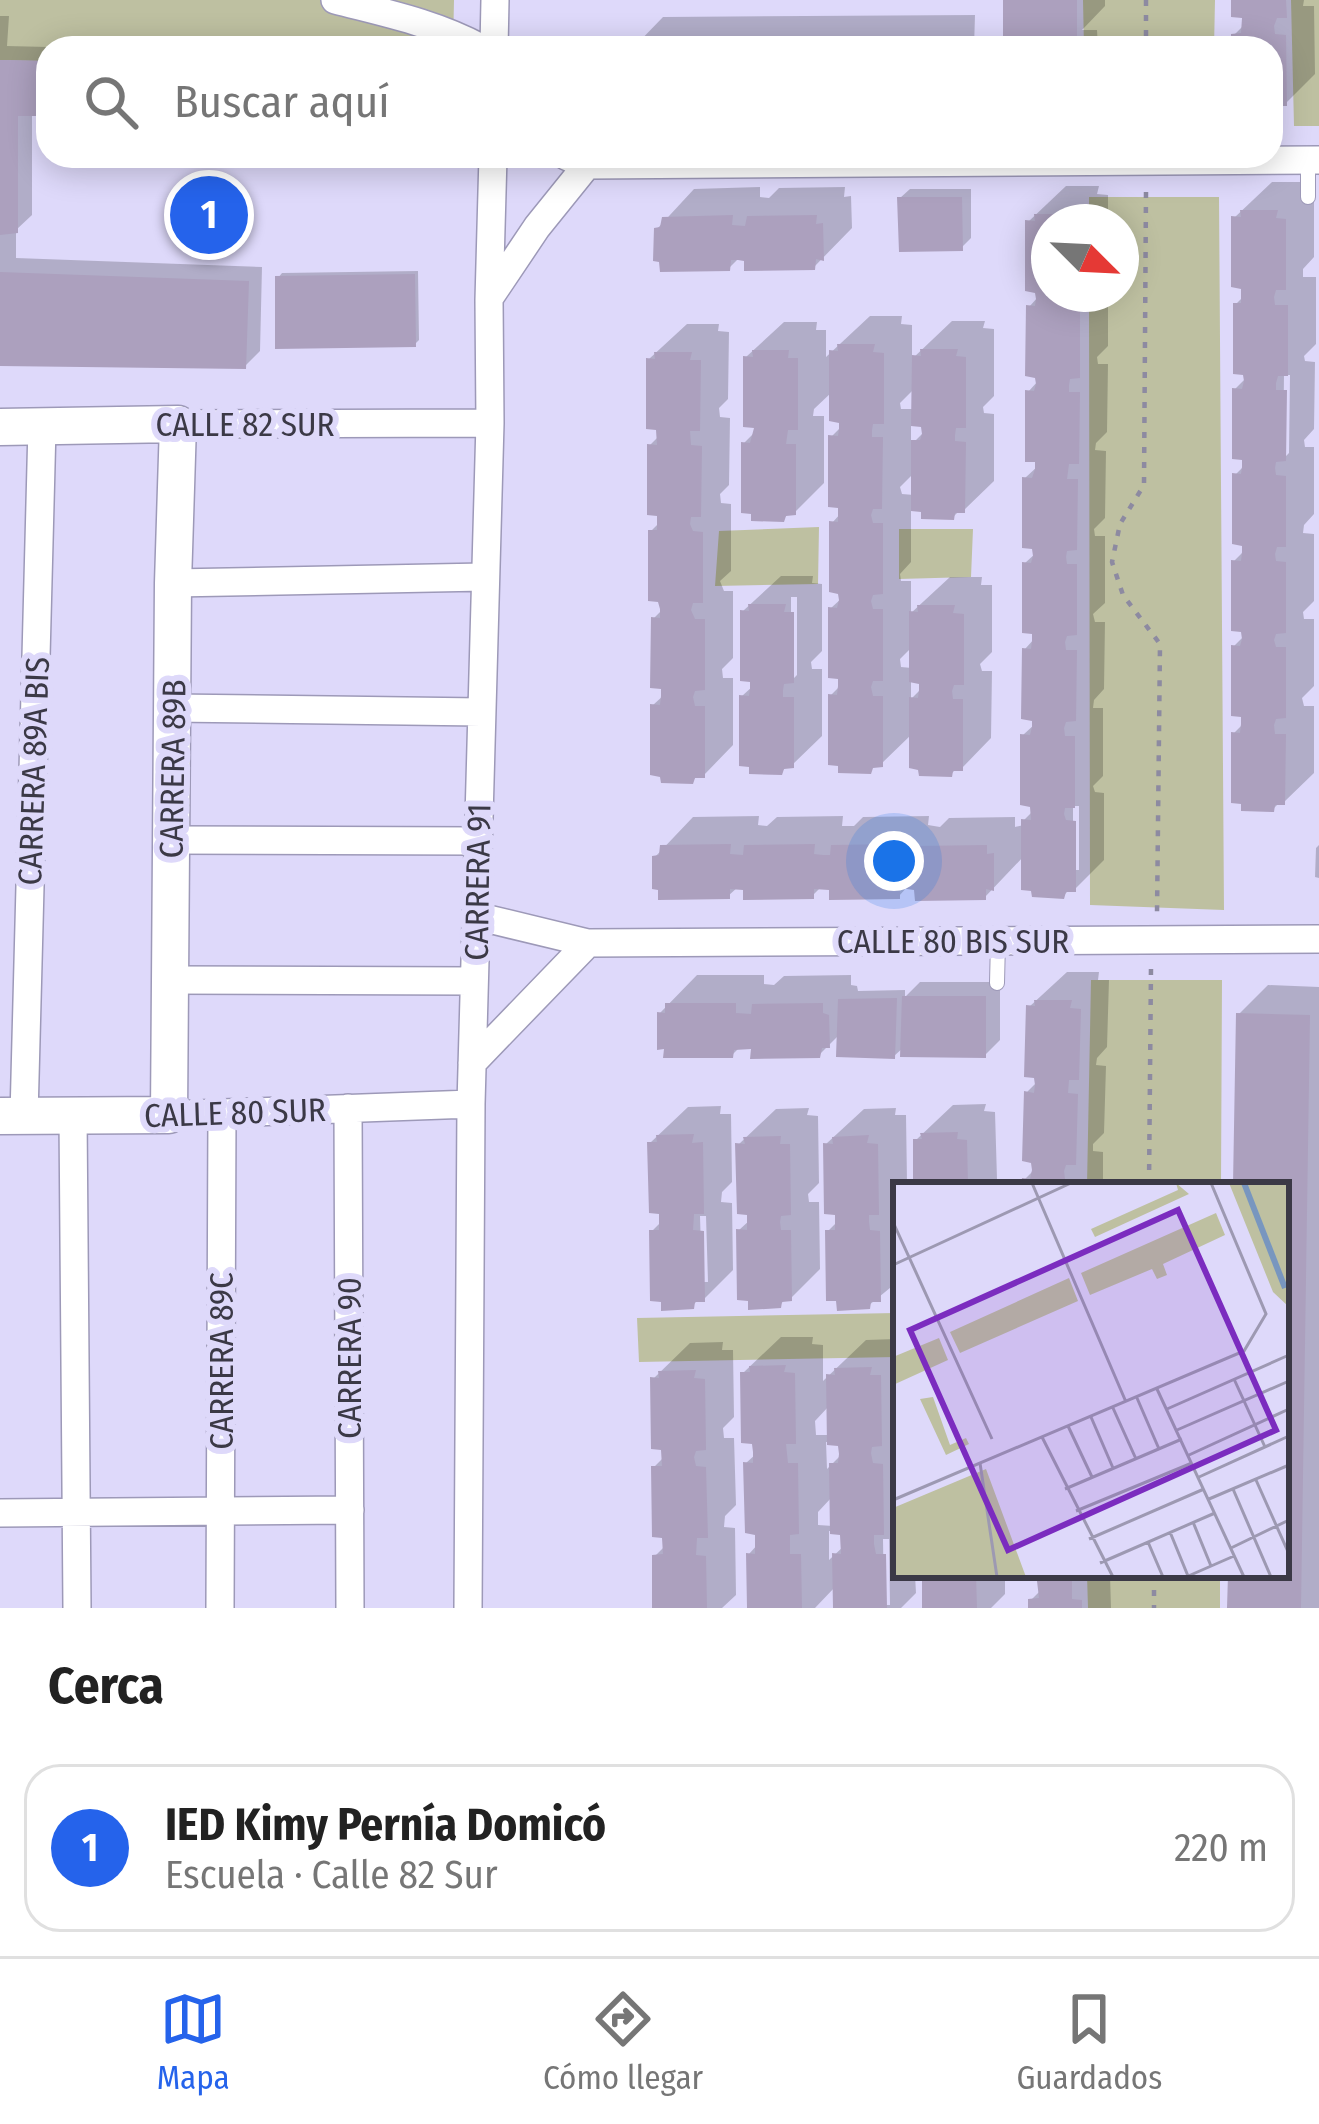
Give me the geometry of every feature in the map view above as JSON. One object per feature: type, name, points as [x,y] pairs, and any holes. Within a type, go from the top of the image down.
[{"type":"street","points":[[334,0],[424,22],[460,36]]},
{"type":"street","points":[[494,36],[495,0]]},
{"type":"street","points":[[1283,160],[1313,160]]},
{"type":"street","name":"CARRERA 91","points":[[468,1608],[471,1104],[493,168]]},
{"type":"street","points":[[489,300],[572,168]]},
{"type":"street","name":"CALLE 82 SUR","points":[[0,428],[490,423]]},
{"type":"street","name":"CARRERA 89B","points":[[169,1114],[178,424]]},
{"type":"street","name":"CARRERA 89A BIS","points":[[12,1115],[43,427]]},
{"type":"street","points":[[173,583],[484,577]]},
{"type":"street","points":[[172,708],[481,712]]},
{"type":"street","points":[[171,840],[478,841]]},
{"type":"street","name":"CALLE 80 BIS SUR","points":[[476,916],[588,944],[1319,939]]},
{"type":"street","points":[[472,1063],[588,944]]},
{"type":"street","points":[[170,980],[474,981]]},
{"type":"street","name":"CALLE 80 SUR","points":[[12,1115],[471,1104]]},
{"type":"street","name":"CARRERA 90","points":[[348,1108],[350,1608]]},
{"type":"street","name":"CARRERA 89C","points":[[220,1608],[222,1113]]},
{"type":"street","points":[[73,1115],[77,1608]]},
{"type":"street","points":[[0,1513],[350,1510]]},
{"type":"lane","points":[[1308,197],[1313,160]]},
{"type":"lane","points":[[997,983],[998,941]]},
{"type":"path","points":[[1146,0],[1146,36]]},
{"type":"path","points":[[1146,168],[1144,485],[1120,524],[1112,562],[1123,595],[1160,644],[1149,1182]]},
{"type":"green space","points":[[0,0],[454,0],[453,36],[36,36],[36,61],[0,60]]},
{"type":"green space","points":[[1083,0],[1215,0],[1214,36],[1084,36]]},
{"type":"green space","points":[[1291,0],[1319,0],[1319,126],[1294,126]]},
{"type":"green space","points":[[1089,197],[1219,197],[1224,910],[1090,905],[1089,312],[1139,312],[1139,204],[1089,204]]},
{"type":"green space","points":[[819,527],[818,584],[715,586],[719,531]]},
{"type":"green space","points":[[899,529],[973,529],[971,577],[899,579]]},
{"type":"green space","points":[[1091,980],[1222,980],[1221,1182],[1087,1182]]},
{"type":"green space","points":[[893,1313],[893,1357],[639,1362],[637,1318]]},
{"type":"green space","points":[[1087,1578],[1220,1578],[1220,1608],[1088,1608]]},
{"type":"building","points":[[1003,0],[1077,0],[1077,36],[1003,36]]},
{"type":"building","points":[[1231,0],[1286,0],[1287,18],[1277,18],[1274,26],[1275,34],[1286,35],[1287,106],[1283,106],[1283,36],[1231,36],[1241,33],[1242,18],[1231,17]]},
{"type":"building","points":[[0,60],[36,61],[36,116],[18,116],[18,233],[0,235]]},
{"type":"building","points":[[897,197],[962,197],[963,251],[899,252]]},
{"type":"building","points":[[1240,210],[1278,210],[1276,218],[1286,219],[1286,290],[1276,290],[1274,297],[1275,305],[1288,305],[1288,376],[1278,376],[1276,383],[1276,390],[1287,390],[1286,461],[1276,462],[1275,468],[1276,475],[1286,476],[1286,547],[1277,547],[1275,554],[1276,561],[1286,562],[1286,633],[1276,634],[1274,640],[1276,647],[1286,647],[1286,718],[1276,719],[1274,725],[1275,734],[1286,734],[1285,805],[1275,805],[1274,812],[1241,811],[1241,804],[1231,803],[1231,732],[1240,733],[1241,717],[1231,716],[1231,645],[1240,646],[1242,639],[1241,632],[1231,631],[1231,560],[1241,561],[1242,552],[1242,546],[1232,544],[1232,473],[1241,474],[1242,460],[1232,459],[1232,388],[1242,389],[1244,381],[1243,375],[1233,374],[1233,303],[1241,303],[1241,289],[1231,287],[1231,216],[1241,217]]},
{"type":"building","points":[[733,215],[732,225],[745,226],[747,216],[817,215],[816,224],[823,223],[824,261],[816,259],[815,270],[744,271],[744,261],[731,260],[730,271],[660,272],[659,262],[653,261],[654,228],[660,227],[662,217]]},
{"type":"building","points":[[1025,220],[1031,221],[1031,292],[1025,291]]},
{"type":"building","points":[[0,272],[249,281],[246,369],[0,366]]},
{"type":"building","points":[[415,274],[416,347],[275,349],[275,276]]},
{"type":"building","points":[[1026,305],[1031,306],[1031,312],[1080,312],[1080,378],[1070,379],[1069,385],[1069,392],[1080,392],[1079,464],[1069,464],[1067,479],[1078,479],[1077,550],[1067,551],[1066,557],[1067,564],[1077,564],[1077,635],[1067,636],[1065,642],[1066,650],[1077,650],[1076,721],[1066,722],[1064,728],[1065,736],[1075,736],[1075,808],[1065,808],[1064,814],[1066,820],[1076,821],[1076,892],[1066,892],[1064,899],[1032,897],[1031,891],[1021,890],[1021,819],[1031,820],[1030,807],[1020,805],[1020,734],[1030,735],[1032,727],[1032,721],[1021,719],[1022,648],[1031,649],[1032,641],[1032,634],[1022,633],[1022,562],[1031,563],[1033,556],[1032,549],[1022,548],[1022,477],[1032,478],[1035,469],[1035,462],[1025,462],[1025,390],[1034,391],[1036,384],[1035,378],[1025,376]]},
{"type":"building","points":[[837,344],[875,344],[873,352],[884,353],[884,424],[873,424],[872,430],[872,437],[883,437],[882,509],[873,509],[871,515],[873,523],[883,523],[883,594],[873,595],[871,601],[873,609],[883,609],[883,681],[873,681],[871,687],[873,696],[883,696],[883,767],[873,768],[871,774],[838,773],[838,766],[828,765],[828,694],[837,695],[838,686],[838,679],[828,678],[828,607],[837,608],[839,600],[838,594],[829,592],[829,521],[838,522],[838,508],[828,507],[828,435],[838,436],[839,429],[839,423],[829,421],[829,350],[838,351]]},
{"type":"building","points":[[920,349],[958,349],[956,356],[966,357],[966,428],[956,428],[955,435],[955,441],[966,442],[965,513],[955,513],[954,520],[921,519],[921,512],[911,511],[911,440],[920,440],[922,434],[921,427],[911,426],[912,355],[921,356]]},
{"type":"building","points":[[752,350],[789,350],[788,358],[798,358],[798,430],[788,430],[786,444],[796,444],[796,515],[786,516],[784,522],[751,521],[751,514],[741,513],[741,442],[750,443],[754,428],[743,427],[743,356],[753,357]]},
{"type":"building","points":[[654,352],[692,352],[690,360],[701,360],[700,431],[690,431],[691,445],[702,446],[701,517],[691,517],[690,524],[693,531],[703,532],[703,603],[693,603],[691,610],[695,619],[705,619],[705,690],[695,691],[693,697],[695,706],[705,706],[705,778],[695,778],[693,784],[661,783],[660,777],[650,775],[650,704],[660,705],[661,696],[661,689],[650,688],[651,617],[660,618],[660,609],[658,602],[648,601],[648,530],[657,530],[657,516],[647,515],[647,444],[657,445],[656,430],[646,429],[646,358],[655,359]]},
{"type":"building","points":[[748,604],[786,604],[784,612],[794,612],[794,683],[784,684],[783,697],[794,697],[794,768],[784,769],[782,775],[749,774],[749,767],[739,766],[739,695],[749,696],[750,689],[750,682],[740,681],[740,610],[749,611]]},
{"type":"building","points":[[917,605],[955,605],[953,613],[964,614],[964,685],[954,685],[952,691],[953,699],[963,699],[963,771],[953,771],[952,777],[919,776],[918,770],[909,768],[909,697],[918,698],[919,684],[909,682],[909,611],[918,612]]},
{"type":"building","points":[[731,844],[730,854],[743,855],[744,845],[815,844],[814,854],[830,855],[831,845],[902,844],[901,853],[916,856],[917,846],[987,845],[987,854],[994,853],[994,891],[986,889],[986,900],[915,901],[914,890],[900,888],[900,899],[829,900],[829,890],[814,889],[814,899],[743,900],[743,890],[730,889],[730,899],[658,900],[658,890],[652,889],[652,856],[659,855],[660,845]]},
{"type":"building","points":[[902,996],[986,996],[986,1058],[900,1057]]},
{"type":"building","points":[[897,998],[895,1059],[836,1057],[838,999]]},
{"type":"building","points":[[1034,1000],[1072,1000],[1070,1008],[1081,1009],[1079,1080],[1069,1080],[1068,1093],[1078,1094],[1076,1165],[1066,1165],[1064,1171],[1065,1179],[1075,1182],[1021,1182],[1030,1179],[1032,1170],[1031,1163],[1022,1161],[1024,1091],[1034,1093],[1035,1085],[1034,1078],[1024,1077],[1026,1005],[1035,1006]]},
{"type":"building","points":[[665,1003],[736,1003],[736,1013],[751,1014],[752,1004],[823,1003],[823,1013],[829,1015],[830,1048],[822,1048],[820,1058],[750,1059],[751,1049],[734,1050],[733,1058],[663,1058],[664,1049],[657,1050],[657,1012],[665,1013]]},
{"type":"building","points":[[1236,1013],[1310,1015],[1301,1608],[1227,1608],[1228,1578],[1289,1578],[1289,1182],[1233,1182]]},
{"type":"building","points":[[958,1132],[957,1139],[967,1140],[968,1182],[913,1182],[913,1139],[922,1139],[920,1133]]},
{"type":"building","points":[[694,1134],[692,1143],[703,1142],[704,1214],[694,1214],[693,1230],[704,1231],[705,1302],[695,1302],[694,1309],[661,1311],[661,1302],[650,1301],[649,1230],[659,1230],[659,1214],[649,1213],[647,1142],[657,1142],[656,1135]]},
{"type":"building","points":[[869,1135],[867,1143],[878,1144],[879,1215],[869,1215],[869,1222],[870,1230],[880,1231],[881,1302],[871,1302],[870,1309],[837,1311],[836,1301],[826,1301],[825,1230],[835,1230],[835,1215],[824,1214],[823,1143],[833,1144],[832,1137]]},
{"type":"building","points":[[781,1136],[780,1144],[790,1144],[791,1215],[781,1216],[780,1222],[781,1230],[791,1230],[792,1301],[782,1302],[781,1308],[748,1310],[748,1301],[737,1300],[736,1229],[747,1230],[747,1215],[737,1214],[735,1143],[745,1144],[743,1137]]},
{"type":"building","points":[[786,1365],[784,1372],[795,1373],[796,1444],[786,1444],[788,1463],[798,1463],[799,1534],[790,1535],[790,1554],[801,1554],[802,1608],[747,1608],[746,1553],[755,1554],[755,1535],[745,1533],[743,1462],[753,1463],[753,1452],[752,1444],[741,1443],[740,1372],[750,1372],[749,1366]]},
{"type":"building","points":[[872,1367],[870,1375],[881,1375],[882,1446],[872,1447],[871,1453],[873,1463],[883,1464],[884,1535],[874,1535],[874,1544],[876,1554],[886,1554],[887,1608],[833,1608],[832,1553],[841,1554],[840,1535],[830,1534],[829,1463],[838,1463],[839,1454],[838,1446],[827,1445],[826,1374],[835,1375],[834,1368]]},
{"type":"building","points":[[696,1370],[694,1378],[705,1379],[706,1450],[696,1451],[694,1457],[696,1466],[706,1467],[708,1538],[697,1538],[696,1555],[706,1556],[707,1608],[652,1608],[652,1555],[663,1554],[662,1538],[652,1537],[651,1466],[662,1466],[661,1450],[651,1449],[650,1377],[659,1378],[658,1371]]},
{"type":"building","points":[[922,1578],[976,1578],[977,1608],[922,1608]]},
{"type":"building","points":[[1082,1578],[1072,1581],[1072,1599],[1082,1600],[1082,1608],[1028,1608],[1028,1599],[1039,1598],[1037,1581],[1027,1580]]},
{"type":"place","name":"IED Kimy Pernía Domicó","points":[[209,215]]}]
